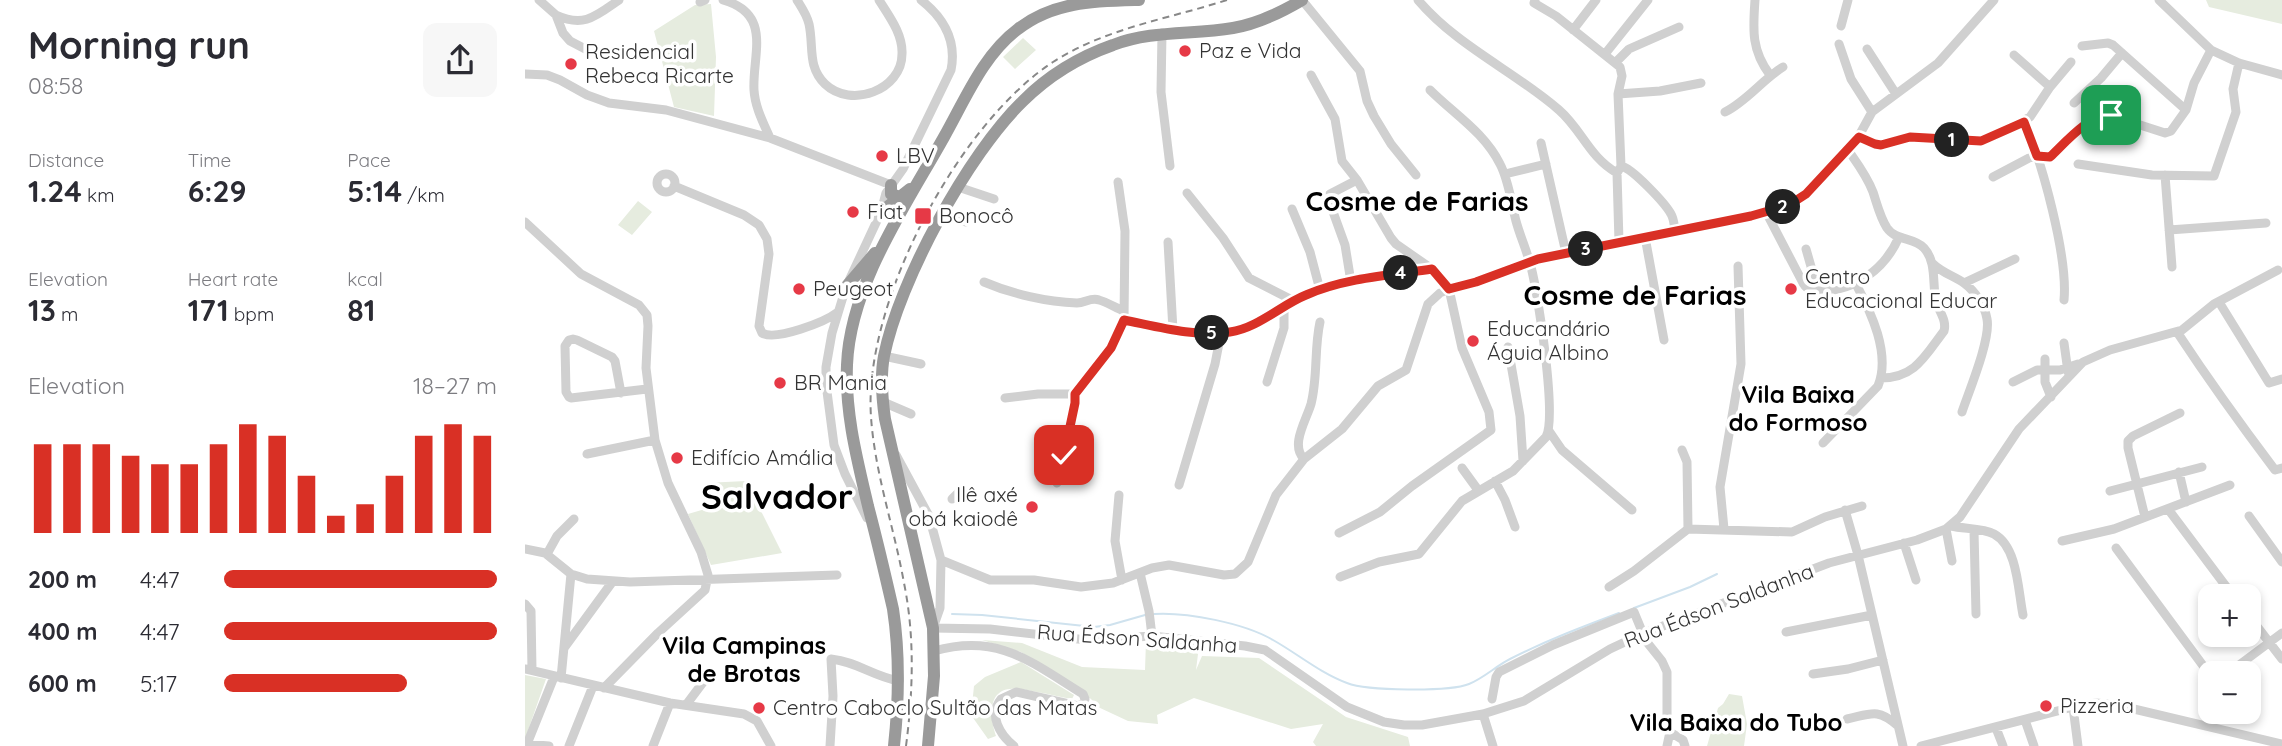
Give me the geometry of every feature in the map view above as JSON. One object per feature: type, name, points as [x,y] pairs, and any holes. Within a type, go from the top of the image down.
[{"type":"highway","points":[[894,746],[899,681],[893,609],[850,423],[847,362],[858,307],[888,236],[981,71],[997,49],[1019,28],[1064,6],[1139,0]]},
{"type":"highway","points":[[928,746],[933,701],[933,628],[892,449],[881,385],[884,356],[901,301],[943,214],[958,187],[1001,125],[1022,101],[1069,66],[1131,39],[1163,33],[1221,30],[1248,25],[1276,15],[1302,0]]},
{"type":"highway","points":[[881,212],[919,181]]},
{"type":"highway","points":[[891,185],[891,194],[900,197]]},
{"type":"highway","points":[[846,287],[888,236]]},
{"type":"street","points":[[538,0],[556,15],[573,21],[589,19],[619,0]]},
{"type":"street","points":[[723,0],[745,13],[756,29],[758,47],[754,90],[770,138]]},
{"type":"street","points":[[797,0],[809,25],[811,58],[816,72],[828,87],[843,95],[852,96],[882,88],[895,75],[901,63],[900,39],[879,0]]},
{"type":"street","points":[[875,531],[845,474],[834,445],[827,367],[832,333],[846,287],[891,185],[903,169],[951,70],[954,55],[951,38],[944,23],[921,0]]},
{"type":"street","points":[[1302,0],[1360,71],[1370,108],[1391,144],[1416,175]]},
{"type":"street","points":[[1418,0],[1436,21],[1523,81],[1560,111],[1604,165],[1619,170],[1626,167],[1636,174],[1666,206],[1672,215],[1675,230]]},
{"type":"street","points":[[1535,0],[1534,4],[1616,62],[1622,71],[1619,94],[1619,242]]},
{"type":"street","points":[[1573,30],[1596,0]]},
{"type":"street","points":[[1605,54],[1648,0]]},
{"type":"street","points":[[1755,0],[1752,28],[1762,64],[1770,75]]},
{"type":"street","points":[[1840,26],[1848,0]]},
{"type":"street","points":[[940,560],[1000,582],[1034,580],[1092,587],[1169,565],[1224,575],[1239,573],[1248,562],[1276,495],[1301,463],[1342,429],[1378,386],[1406,370],[1427,304],[1440,293],[1529,261],[1766,212],[1800,200],[1859,137],[1872,112],[1938,63],[1994,0]]},
{"type":"street","points":[[2158,0],[2211,50],[2239,63],[2282,75]]},
{"type":"street","points":[[556,15],[563,33],[570,41],[591,52]]},
{"type":"street","points":[[1616,62],[1621,55],[1641,43],[1679,27]]},
{"type":"street","points":[[1163,33],[1161,92],[1170,166]]},
{"type":"street","points":[[2083,46],[2108,43],[2113,45],[2186,110]]},
{"type":"street","points":[[1839,44],[1851,79],[1872,112]]},
{"type":"street","points":[[1867,49],[1896,94]]},
{"type":"street","points":[[1993,177],[2037,156],[2050,157],[2071,137],[2099,117],[2111,115],[2168,133],[2175,128],[2186,110],[2198,74],[2211,50]]},
{"type":"street","points":[[2074,103],[2101,78],[2122,53]]},
{"type":"street","points":[[2014,54],[2050,87]]},
{"type":"street","points":[[1859,137],[1881,145],[1910,137],[1981,141],[2030,117],[2071,62]]},
{"type":"street","points":[[2078,164],[2165,176],[2214,176],[2236,112],[2232,89],[2239,63]]},
{"type":"street","points":[[1725,112],[1737,106],[1770,75],[1783,67]]},
{"type":"street","points":[[525,74],[547,75],[609,103],[666,110],[770,138],[891,185]]},
{"type":"street","points":[[1311,75],[1335,119],[1342,160],[1393,241],[1432,269],[1449,289],[1462,348],[1489,412],[1491,430],[1416,482],[1380,512],[1339,533]]},
{"type":"street","points":[[1619,94],[1660,91],[1701,83]]},
{"type":"street","points":[[1341,577],[1378,562],[1419,554],[1462,501],[1478,489],[1509,474],[1549,431],[1549,400],[1540,306],[1504,174],[1487,144],[1430,90]]},
{"type":"street","points":[[2024,122],[2037,156],[2062,262],[2064,300]]},
{"type":"street","points":[[1541,143],[1566,253]]},
{"type":"street","points":[[1848,150],[1870,184],[1885,226],[1899,237],[1921,246],[1932,264],[1964,284],[1984,307],[1988,328],[1962,412]]},
{"type":"street","points":[[1504,174],[1546,164]]},
{"type":"street","points":[[2165,176],[2172,267]]},
{"type":"street","points":[[1351,282],[1345,245],[1332,209],[1330,194],[1357,180]]},
{"type":"street","points":[[1057,483],[1075,394],[1111,348],[1124,316],[1125,231],[1118,183]]},
{"type":"street","points":[[674,186],[744,215],[759,225],[769,247],[759,326],[762,333],[770,336],[815,324],[838,312]]},
{"type":"street","points":[[958,187],[994,199]]},
{"type":"street","points":[[1187,193],[1223,238],[1244,273],[1255,282],[1294,301]]},
{"type":"street","points":[[1292,209],[1310,252],[1320,290]]},
{"type":"street","points":[[1766,212],[1810,289]]},
{"type":"street","points":[[943,214],[965,222]]},
{"type":"street","points":[[525,222],[582,275],[639,305],[643,310],[649,326],[647,390],[655,440],[668,483],[701,552],[709,579],[705,590],[658,632],[604,688]]},
{"type":"street","points":[[2169,230],[2266,223]]},
{"type":"street","points":[[1644,237],[1664,340]]},
{"type":"street","points":[[1810,289],[1837,290],[1856,284],[1890,255],[1899,237]]},
{"type":"street","points":[[1168,242],[1173,330]]},
{"type":"street","points":[[1806,249],[1812,270],[1810,289]]},
{"type":"street","points":[[1964,284],[2015,259]]},
{"type":"street","points":[[1881,378],[1895,378],[1908,373],[1944,331],[1946,324],[1935,297],[1932,264]]},
{"type":"street","points":[[1724,528],[1720,487],[1741,364],[1738,267]]},
{"type":"street","points":[[984,282],[1011,292],[1062,301],[1082,303],[1097,299],[1124,316],[1173,330],[1221,333],[1244,328],[1320,290],[1351,282],[1432,269]]},
{"type":"street","points":[[1949,528],[1960,517],[2011,438],[2051,397],[2067,372],[2110,350],[2177,332],[2189,326],[2209,307],[2278,271]]},
{"type":"street","points":[[1823,443],[1878,386],[1881,378],[1877,335],[1871,314],[1856,284]]},
{"type":"street","points":[[2219,302],[2269,383],[2282,379]]},
{"type":"street","points":[[1267,382],[1284,328],[1284,306]]},
{"type":"street","points":[[1301,463],[1297,444],[1314,390],[1320,322]]},
{"type":"street","points":[[815,324],[824,325],[832,333]]},
{"type":"street","points":[[2177,332],[2216,392],[2279,469]]},
{"type":"street","points":[[1179,485],[1215,364],[1221,333]]},
{"type":"street","points":[[621,393],[612,357],[577,340],[567,342],[567,396],[571,398],[621,393],[647,390]]},
{"type":"street","points":[[2064,343],[2067,372]]},
{"type":"street","points":[[1508,347],[1520,416],[1523,461]]},
{"type":"street","points":[[884,356],[921,364]]},
{"type":"street","points":[[2045,364],[2067,372]]},
{"type":"street","points":[[2013,382],[2045,364]]},
{"type":"street","points":[[2045,364],[2046,387],[2051,397]]},
{"type":"street","points":[[1005,398],[1038,394],[1075,394]]},
{"type":"street","points":[[883,402],[912,414]]},
{"type":"street","points":[[2145,517],[2127,444],[2133,436],[2180,414]]},
{"type":"street","points":[[1549,431],[1562,450],[1632,510]]},
{"type":"street","points":[[587,454],[655,440]]},
{"type":"street","points":[[892,449],[929,516],[940,560],[940,608],[933,628]]},
{"type":"street","points":[[1682,450],[1686,458],[1688,529]]},
{"type":"street","points":[[2110,491],[2202,467]]},
{"type":"street","points":[[1462,468],[1478,489]]},
{"type":"street","points":[[2179,472],[2186,502]]},
{"type":"street","points":[[1495,481],[1515,527]]},
{"type":"street","points":[[2063,541],[2094,535],[2230,485]]},
{"type":"street","points":[[1119,495],[1115,541],[1122,580]]},
{"type":"street","points":[[1609,587],[1688,529],[1792,532],[1845,510],[1862,506]]},
{"type":"street","points":[[2168,509],[2224,584]]},
{"type":"street","points":[[1845,510],[1903,746]]},
{"type":"street","points":[[2249,516],[2282,562]]},
{"type":"street","points":[[547,554],[557,536],[574,519]]},
{"type":"street","points":[[1949,528],[1993,534],[2008,548],[2013,557],[2023,615]]},
{"type":"street","points":[[1949,528],[1952,561]]},
{"type":"street","name":"Rua Édson Saldanha","points":[[933,628],[990,629],[1087,640],[1152,636],[1265,650],[1347,707],[1384,722],[1422,725],[1483,714],[1524,701],[1611,649],[1642,634],[1858,555],[1949,528]]},
{"type":"street","points":[[1975,531],[1976,614]]},
{"type":"street","points":[[1904,543],[1916,580]]},
{"type":"street","points":[[2116,548],[2200,661]]},
{"type":"street","points":[[525,549],[547,554],[571,574],[587,579],[613,581],[837,575]]},
{"type":"street","points":[[1140,573],[1152,636]]},
{"type":"street","points":[[549,746],[526,744],[558,677],[571,574]]},
{"type":"street","points":[[563,649],[613,581]]},
{"type":"street","points":[[525,604],[531,611],[528,670],[670,703],[751,717],[761,726],[771,746]]},
{"type":"street","points":[[1492,699],[1499,673],[1553,645],[1634,612],[1642,634],[1667,672],[1667,715],[1671,732],[1667,746]]},
{"type":"street","points":[[1786,632],[1872,614]]},
{"type":"street","points":[[2261,632],[2282,659]]},
{"type":"street","points":[[2245,661],[2282,633]]},
{"type":"street","points":[[934,650],[962,646],[989,647],[1012,652],[1032,661],[1083,694],[1084,703],[1078,706],[1016,692],[1008,694],[997,704],[996,722],[1002,734],[1014,746]]},
{"type":"street","points":[[830,746],[833,696],[831,659],[849,662],[877,676],[899,681]]},
{"type":"street","points":[[1813,674],[1883,660]]},
{"type":"street","points":[[686,705],[707,677]]},
{"type":"street","points":[[569,746],[593,686]]},
{"type":"street","points":[[653,746],[670,703]]},
{"type":"street","points":[[1920,746],[1954,742],[2025,720],[2096,703],[2117,705],[2282,744]]},
{"type":"street","points":[[2073,707],[2078,746]]},
{"type":"street","points":[[1847,719],[1878,713],[1897,724]]},
{"type":"street","points":[[1483,714],[1493,746]]},
{"type":"street","points":[[2025,720],[2034,746]]},
{"type":"street","points":[[1996,728],[2003,746]]},
{"type":"street","points":[[1671,732],[1682,740],[1685,746]]},
{"type":"shaded area","points":[[2206,0],[2282,0],[2282,24],[2209,7]]},
{"type":"shaded area","points":[[711,4],[716,57],[714,116],[674,107],[654,31],[695,5]]},
{"type":"shaded area","points":[[1023,38],[1036,50],[1015,69],[1003,57]]},
{"type":"shaded area","points":[[638,201],[652,212],[632,235],[618,225]]},
{"type":"shaded area","points":[[746,481],[782,553],[711,565],[688,514],[705,509],[705,483]]},
{"type":"shaded area","points":[[982,640],[1022,643],[1082,667],[1145,670],[1146,641],[1199,646],[1196,670],[1202,656],[1259,658],[1346,717],[1408,737],[1410,746],[1316,746],[1313,742],[1323,724],[1291,729],[1194,698],[1157,715],[1158,724],[1128,721],[1098,707],[1091,699],[1021,652]]},
{"type":"shaded area","points":[[1021,662],[1074,695],[1072,699],[1022,689],[1002,691],[997,695],[992,708],[996,736],[988,739],[971,715],[974,686],[985,677]]},
{"type":"shaded area","points":[[525,675],[546,679],[525,739]]},
{"type":"shaded area","points":[[1729,694],[1742,696],[1747,724],[1744,746],[1707,746],[1718,708]]},
{"type":"waterway","points":[[1634,608],[1717,574]]},
{"type":"waterway","points":[[1154,614],[1182,615],[1247,628],[1347,683],[1372,688],[1408,689],[1459,687],[1469,684],[1523,652],[1619,613]]},
{"type":"waterway","points":[[952,614],[1094,627],[1145,615]]},
{"type":"railway","points":[[906,746],[911,685],[908,603],[876,459],[871,417],[873,372],[883,322],[900,271],[923,220],[952,172],[983,128],[1018,90],[1073,50],[1116,32],[1227,0]]},
{"type":"place","name":"Paz e Vida","points":[[1185,51]]},
{"type":"place","name":"Residencial Rebeca Ricarte","points":[[571,64]]},
{"type":"place","name":"LBV","points":[[882,156]]},
{"type":"place","name":"Fiat","points":[[853,212]]},
{"type":"place","name":"Bonocô","points":[[923,216]]},
{"type":"place","name":"Peugeot","points":[[799,289]]},
{"type":"place","name":"Centro Educacional Educar","points":[[1791,289]]},
{"type":"place","name":"Educandário Águia Albino","points":[[1473,341]]},
{"type":"place","name":"BR Mania","points":[[780,383]]},
{"type":"place","name":"Edifício Amália","points":[[677,458]]},
{"type":"place","name":"Ilê axé obá kaiodê","points":[[1032,507]]},
{"type":"place","name":"Pizzeria","points":[[2046,706]]},
{"type":"place","name":"Centro Caboclo Sultão das Matas","points":[[759,708]]},
{"type":"district","name":"Cosme de Farias","points":[[1417,201]]},
{"type":"district","name":"Cosme de Farias","points":[[1635,295]]},
{"type":"district","name":"Vila Baixa do Formoso","points":[[1798,409]]},
{"type":"district","name":"Salvador","points":[[777,497]]},
{"type":"district","name":"Vila Campinas de Brotas","points":[[744,660]]},
{"type":"district","name":"Vila Baixa do Tubo","points":[[1736,723]]},
{"type":"route","points":[[1064,455],[1075,394],[1111,348],[1124,320],[1185,332],[1234,332],[1314,292],[1370,278],[1432,269],[1449,289],[1476,282],[1529,261],[1782,208],[1800,200],[1859,137],[1881,145],[1910,137],[1981,141],[2024,122],[2037,156],[2050,157],[2090,122],[2106,114],[2111,115]]}]
